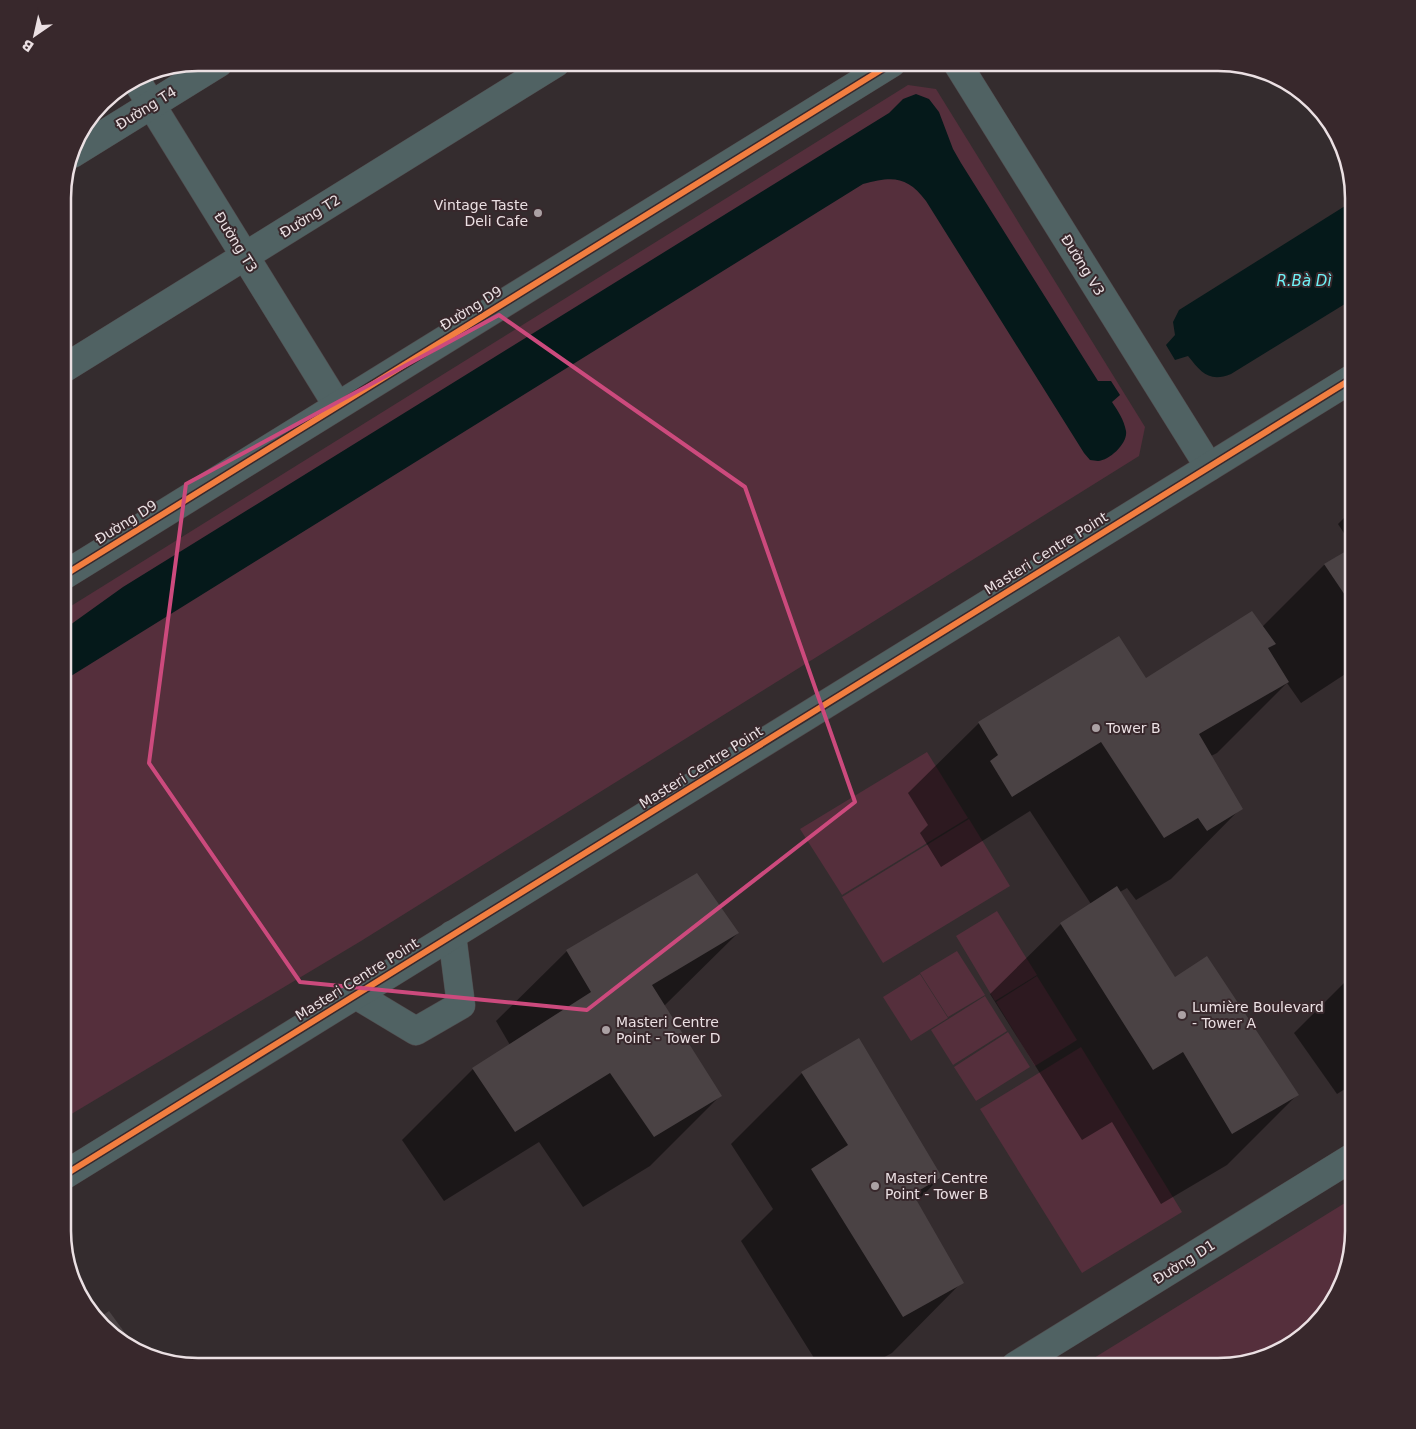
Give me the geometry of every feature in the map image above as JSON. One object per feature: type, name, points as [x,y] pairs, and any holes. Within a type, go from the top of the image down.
[{"type":"street","name":"Đường T4","points":[[82,148],[203,72]]},
{"type":"street","name":"Đường T2","points":[[72,364],[542,72]]},
{"type":"street","name":"Đường D9","points":[[72,571],[877,72]]},
{"type":"street","name":"Đường V3","points":[[963,72],[1209,467]]},
{"type":"street","name":"Đường T3","points":[[139,86],[337,405]]},
{"type":"street","name":"Masteri Centre Point","points":[[71,1170],[1345,384]]},
{"type":"street","points":[[356,995],[416,1031],[461,1005],[452,935]]},
{"type":"street","name":"Đường D1","points":[[1028,1358],[1345,1163]]},
{"type":"highlighted area","points":[[499,315],[745,487],[855,802],[587,1010],[300,982],[149,763],[186,484]]},
{"type":"shaded area","points":[[908,85],[936,89],[1145,427],[1139,456],[361,941],[71,1114],[72,606]]},
{"type":"shaded area","points":[[927,752],[968,818],[842,895],[800,829]]},
{"type":"shaded area","points":[[969,819],[1010,886],[883,963],[842,897]]},
{"type":"shaded area","points":[[997,911],[1037,975],[995,1001],[956,936]]},
{"type":"shaded area","points":[[957,951],[985,995],[948,1017],[920,973]]},
{"type":"shaded area","points":[[920,974],[948,1018],[911,1041],[883,997]]},
{"type":"shaded area","points":[[1037,976],[1077,1040],[1035,1066],[996,1002]]},
{"type":"shaded area","points":[[985,996],[1007,1031],[953,1065],[931,1030]]},
{"type":"shaded area","points":[[1008,1032],[1030,1067],[976,1101],[954,1067]]},
{"type":"shaded area","points":[[1081,1047],[1182,1212],[1082,1273],[980,1109]]},
{"type":"shaded area","points":[[1345,1203],[1345,1230],[1342,1255],[1335,1279],[1328,1294],[1318,1308],[1301,1326],[1281,1341],[1250,1353],[1217,1358],[1094,1358]]},
{"type":"water","points":[[916,94],[929,99],[939,112],[953,149],[961,163],[1098,381],[1111,381],[1120,395],[1112,402],[1124,423],[1126,436],[1121,446],[1108,458],[1097,461],[1090,460],[1084,453],[926,201],[912,187],[899,180],[874,181],[863,184],[72,676],[72,624],[123,587],[889,113],[903,99]]},
{"type":"water","name":"R.Bà Dì","points":[[1345,206],[1345,304],[1231,374],[1217,377],[1206,374],[1188,356],[1175,360],[1166,345],[1175,335],[1173,322],[1179,310]]},
{"type":"building","points":[[1345,552],[1345,595],[1324,564]]},
{"type":"building","name":"Tower B","points":[[1252,611],[1276,644],[1268,648],[1289,682],[1199,734],[1243,809],[1207,831],[1198,818],[1164,838],[1101,742],[1012,797],[990,761],[998,755],[978,722],[1119,636],[1146,678]]},
{"type":"building","name":"Masteri Centre Point - Tower D","points":[[697,873],[739,933],[652,985],[722,1096],[654,1137],[610,1073],[515,1132],[472,1068],[591,992],[566,950]]},
{"type":"building","name":"Lumière Boulevard - Tower A","points":[[1117,886],[1175,977],[1207,956],[1299,1095],[1232,1134],[1183,1052],[1153,1070],[1060,923]]},
{"type":"building","name":"Masteri Centre Point - Tower B","points":[[859,1038],[942,1177],[913,1194],[964,1283],[903,1317],[811,1169],[848,1145],[801,1072]]},
{"type":"building","points":[[109,1311],[126,1335],[121,1331],[104,1315]]},
{"type":"cycle path","points":[[72,571],[877,72]]},
{"type":"cycle path","points":[[71,1171],[1345,383]]},
{"type":"place","name":"Vintage Taste Deli Cafe","points":[[538,213]]},
{"type":"place","name":"Tower B","points":[[1096,728]]},
{"type":"place","name":"Lumière Boulevard - Tower A","points":[[1182,1015]]},
{"type":"place","name":"Masteri Centre Point - Tower D","points":[[606,1030]]},
{"type":"place","name":"Masteri Centre Point - Tower B","points":[[875,1186]]}]
